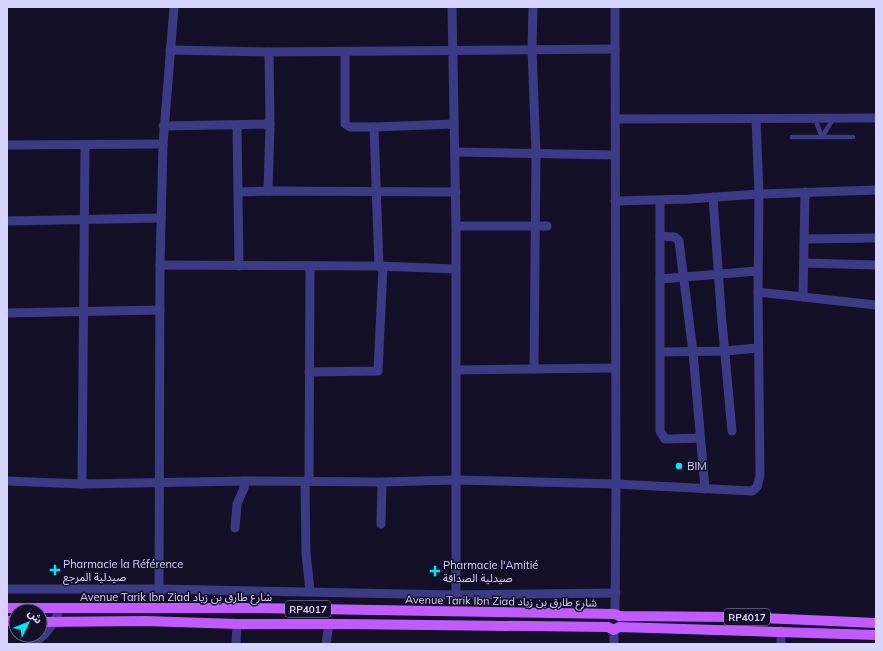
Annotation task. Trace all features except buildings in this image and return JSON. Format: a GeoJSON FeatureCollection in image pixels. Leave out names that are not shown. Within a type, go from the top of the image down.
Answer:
{"type":"FeatureCollection","features":[{"type":"Feature","properties":{"kind":"main road","name":"Avenue Tarik Ibn Ziad شارع طارق بن زياد"},"geometry":{"type":"LineString","coordinates":[[7,608],[363,610],[738,617],[876,623]]}},
{"type":"Feature","properties":{"kind":"main road","name":"Avenue Tarik Ibn Ziad شارع طارق بن زياد"},"geometry":{"type":"LineString","coordinates":[[614,615],[606,621],[614,628]]}},
{"type":"Feature","properties":{"kind":"main road","name":"RP4017"},"geometry":{"type":"LineString","coordinates":[[48,622],[145,621],[237,624],[614,628],[781,631],[876,635]]}},
{"type":"Feature","properties":{"kind":"street"},"geometry":{"type":"LineString","coordinates":[[159,588],[162,144],[174,7]]}},
{"type":"Feature","properties":{"kind":"street"},"geometry":{"type":"LineString","coordinates":[[452,7],[456,192],[456,595]]}},
{"type":"Feature","properties":{"kind":"street"},"geometry":{"type":"LineString","coordinates":[[533,7],[532,49],[536,154],[534,369]]}},
{"type":"Feature","properties":{"kind":"street"},"geometry":{"type":"LineString","coordinates":[[614,615],[616,593],[615,7]]}},
{"type":"Feature","properties":{"kind":"street"},"geometry":{"type":"LineString","coordinates":[[170,50],[269,52],[452,52],[532,49],[615,49]]}},
{"type":"Feature","properties":{"kind":"street"},"geometry":{"type":"LineString","coordinates":[[268,191],[270,124],[269,52]]}},
{"type":"Feature","properties":{"kind":"street"},"geometry":{"type":"LineString","coordinates":[[345,52],[345,124],[350,127],[454,124]]}},
{"type":"Feature","properties":{"kind":"street"},"geometry":{"type":"LineString","coordinates":[[616,119],[876,118]]}},
{"type":"Feature","properties":{"kind":"street"},"geometry":{"type":"LineString","coordinates":[[7,481],[82,484],[245,481],[382,482],[455,480],[616,484],[752,491],[757,487],[760,465],[757,271],[759,194],[756,119]]}},
{"type":"Feature","properties":{"kind":"street"},"geometry":{"type":"LineString","coordinates":[[164,126],[237,126],[270,124]]}},
{"type":"Feature","properties":{"kind":"street"},"geometry":{"type":"LineString","coordinates":[[237,126],[239,266]]}},
{"type":"Feature","properties":{"kind":"street"},"geometry":{"type":"LineString","coordinates":[[310,372],[378,371],[381,266],[376,191],[374,127]]}},
{"type":"Feature","properties":{"kind":"street"},"geometry":{"type":"LineString","coordinates":[[7,145],[162,144]]}},
{"type":"Feature","properties":{"kind":"street"},"geometry":{"type":"LineString","coordinates":[[82,484],[83,312],[86,220],[85,145]]}},
{"type":"Feature","properties":{"kind":"street"},"geometry":{"type":"LineString","coordinates":[[455,152],[615,155]]}},
{"type":"Feature","properties":{"kind":"street"},"geometry":{"type":"LineString","coordinates":[[615,201],[660,201],[759,194],[876,190]]}},
{"type":"Feature","properties":{"kind":"street"},"geometry":{"type":"LineString","coordinates":[[239,192],[456,192]]}},
{"type":"Feature","properties":{"kind":"street"},"geometry":{"type":"LineString","coordinates":[[803,297],[806,192]]}},
{"type":"Feature","properties":{"kind":"street"},"geometry":{"type":"LineString","coordinates":[[714,197],[718,274],[732,431]]}},
{"type":"Feature","properties":{"kind":"street"},"geometry":{"type":"LineString","coordinates":[[660,201],[661,352],[659,409],[661,435],[668,439],[700,438]]}},
{"type":"Feature","properties":{"kind":"street"},"geometry":{"type":"LineString","coordinates":[[7,221],[161,218]]}},
{"type":"Feature","properties":{"kind":"street"},"geometry":{"type":"LineString","coordinates":[[456,226],[547,226]]}},
{"type":"Feature","properties":{"kind":"street"},"geometry":{"type":"LineString","coordinates":[[660,236],[676,237],[679,239],[685,277],[693,352],[705,489]]}},
{"type":"Feature","properties":{"kind":"street"},"geometry":{"type":"LineString","coordinates":[[805,239],[876,238]]}},
{"type":"Feature","properties":{"kind":"street"},"geometry":{"type":"LineString","coordinates":[[804,263],[876,265]]}},
{"type":"Feature","properties":{"kind":"street"},"geometry":{"type":"LineString","coordinates":[[160,265],[381,266],[456,269]]}},
{"type":"Feature","properties":{"kind":"street"},"geometry":{"type":"LineString","coordinates":[[310,266],[310,372],[305,543],[310,591]]}},
{"type":"Feature","properties":{"kind":"street"},"geometry":{"type":"LineString","coordinates":[[660,279],[757,271]]}},
{"type":"Feature","properties":{"kind":"street"},"geometry":{"type":"LineString","coordinates":[[758,292],[876,305]]}},
{"type":"Feature","properties":{"kind":"street"},"geometry":{"type":"LineString","coordinates":[[7,313],[160,310]]}},
{"type":"Feature","properties":{"kind":"street"},"geometry":{"type":"LineString","coordinates":[[661,352],[725,351],[758,348]]}},
{"type":"Feature","properties":{"kind":"street"},"geometry":{"type":"LineString","coordinates":[[457,370],[615,368]]}},
{"type":"Feature","properties":{"kind":"street"},"geometry":{"type":"LineString","coordinates":[[235,528],[237,504],[244,488],[245,481]]}},
{"type":"Feature","properties":{"kind":"street"},"geometry":{"type":"LineString","coordinates":[[381,524],[382,482]]}},
{"type":"Feature","properties":{"kind":"street"},"geometry":{"type":"LineString","coordinates":[[7,589],[159,588],[456,595],[616,593]]}},
{"type":"Feature","properties":{"kind":"street"},"geometry":{"type":"LineString","coordinates":[[32,644],[46,634],[55,622],[60,608]]}},
{"type":"Feature","properties":{"kind":"street"},"geometry":{"type":"LineString","coordinates":[[236,644],[237,624]]}},
{"type":"Feature","properties":{"kind":"street"},"geometry":{"type":"LineString","coordinates":[[326,644],[329,624]]}},
{"type":"Feature","properties":{"kind":"street"},"geometry":{"type":"LineString","coordinates":[[614,628],[614,644]]}},
{"type":"Feature","properties":{"kind":"street"},"geometry":{"type":"LineString","coordinates":[[781,631],[782,644]]}},
{"type":"Feature","properties":{"kind":"lane"},"geometry":{"type":"LineString","coordinates":[[815,119],[822,137]]}},
{"type":"Feature","properties":{"kind":"lane"},"geometry":{"type":"LineString","coordinates":[[822,137],[833,119]]}},
{"type":"Feature","properties":{"kind":"lane"},"geometry":{"type":"LineString","coordinates":[[792,137],[853,138]]}},
{"type":"Feature","properties":{"kind":"place","name":"BIM"},"geometry":{"type":"Point","coordinates":[679,466]}},
{"type":"Feature","properties":{"kind":"place","name":"Pharmacie la Référence صيدلية المرجع"},"geometry":{"type":"Point","coordinates":[55,570]}},
{"type":"Feature","properties":{"kind":"place","name":"Pharmacie l'Amitié صيدلية الصداقة"},"geometry":{"type":"Point","coordinates":[435,571]}}]}
